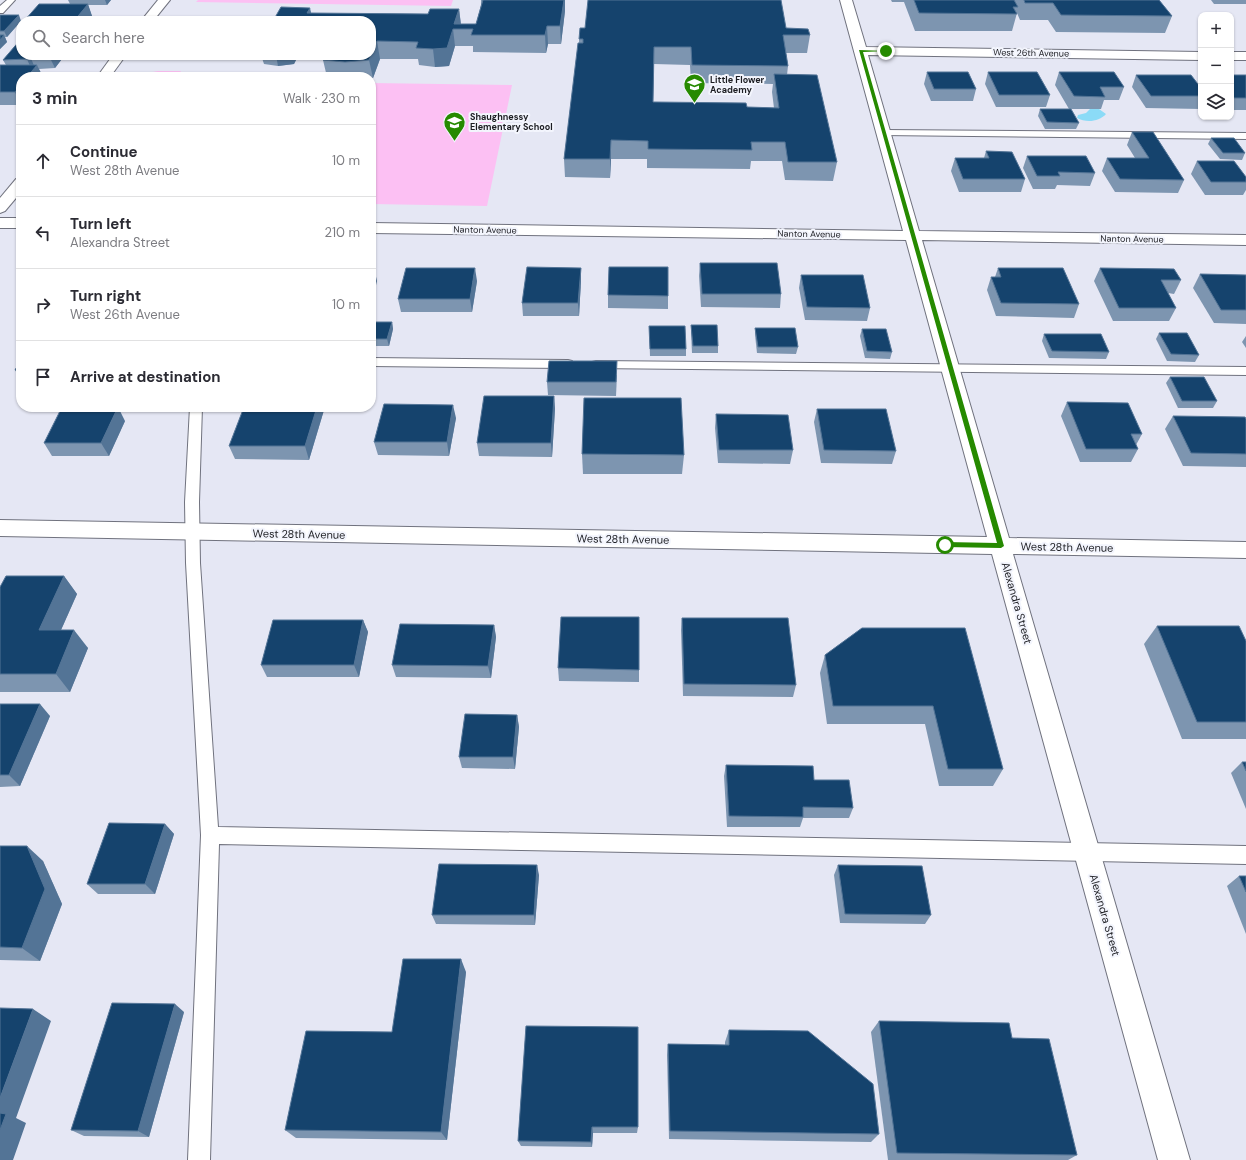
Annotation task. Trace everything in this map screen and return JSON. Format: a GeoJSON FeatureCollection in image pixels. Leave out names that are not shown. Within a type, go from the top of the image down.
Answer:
{"type":"FeatureCollection","features":[{"type":"Feature","properties":{"kind":"street"},"geometry":{"type":"LineString","coordinates":[[151,16],[164,0]]}},
{"type":"Feature","properties":{"kind":"street","name":"Alexandra Street"},"geometry":{"type":"LineString","coordinates":[[846,0],[1174,1160]]}},
{"type":"Feature","properties":{"kind":"street","name":"West 26th Avenue"},"geometry":{"type":"LineString","coordinates":[[861,51],[1198,56]]}},
{"type":"Feature","properties":{"kind":"street"},"geometry":{"type":"LineString","coordinates":[[1234,56],[1246,56]]}},
{"type":"Feature","properties":{"kind":"street"},"geometry":{"type":"LineString","coordinates":[[107,72],[116,60]]}},
{"type":"Feature","properties":{"kind":"street"},"geometry":{"type":"LineString","coordinates":[[0,208],[16,188]]}},
{"type":"Feature","properties":{"kind":"street"},"geometry":{"type":"LineString","coordinates":[[0,223],[16,223]]}},
{"type":"Feature","properties":{"kind":"street","name":"Nanton Avenue"},"geometry":{"type":"LineString","coordinates":[[376,228],[1246,240]]}},
{"type":"Feature","properties":{"kind":"street","name":"West 28th Avenue"},"geometry":{"type":"LineString","coordinates":[[0,528],[1246,550]]}},
{"type":"Feature","properties":{"kind":"lane"},"geometry":{"type":"LineString","coordinates":[[0,11],[11,0]]}},
{"type":"Feature","properties":{"kind":"lane"},"geometry":{"type":"LineString","coordinates":[[884,133],[1246,136]]}},
{"type":"Feature","properties":{"kind":"lane"},"geometry":{"type":"LineString","coordinates":[[376,362],[1246,371]]}},
{"type":"Feature","properties":{"kind":"lane"},"geometry":{"type":"LineString","coordinates":[[196,412],[192,502],[193,563],[210,835],[199,1160]]}},
{"type":"Feature","properties":{"kind":"lane"},"geometry":{"type":"LineString","coordinates":[[210,835],[1246,855]]}},
{"type":"Feature","properties":{"kind":"shaded area"},"geometry":{"type":"Polygon","coordinates":[[[198,0],[453,0],[451,6],[196,2],[198,0]]]}},
{"type":"Feature","properties":{"kind":"shaded area"},"geometry":{"type":"Polygon","coordinates":[[[158,71],[181,71],[180,72],[152,72],[158,71]]]}},
{"type":"Feature","properties":{"kind":"shaded area"},"geometry":{"type":"Polygon","coordinates":[[[376,83],[512,85],[487,206],[376,204],[376,83]]]}},
{"type":"Feature","properties":{"kind":"water"},"geometry":{"type":"Polygon","coordinates":[[[1090,109],[1099,109],[1106,114],[1100,119],[1092,121],[1084,121],[1077,118],[1078,115],[1086,113],[1090,109]]]}},
{"type":"Feature","properties":{"kind":"building"},"geometry":{"type":"Polygon","coordinates":[[[483,0],[564,0],[560,26],[547,26],[545,35],[471,35],[473,29],[453,29],[447,48],[433,49],[416,48],[418,42],[377,41],[376,43],[376,16],[276,16],[281,7],[310,8],[307,13],[428,14],[430,9],[459,9],[454,24],[476,24],[483,0]]]}},
{"type":"Feature","properties":{"kind":"building"},"geometry":{"type":"Polygon","coordinates":[[[588,0],[781,0],[786,28],[808,29],[810,35],[783,35],[788,66],[692,65],[691,47],[654,47],[653,102],[746,103],[747,107],[779,108],[774,74],[817,75],[837,162],[788,162],[785,142],[751,142],[752,150],[648,149],[648,141],[611,140],[610,159],[564,159],[578,43],[583,43],[583,39],[579,39],[580,28],[585,28],[588,0]]]}},
{"type":"Feature","properties":{"kind":"building"},"geometry":{"type":"Polygon","coordinates":[[[914,0],[1014,0],[1018,7],[1013,7],[1017,14],[919,13],[914,0]]]}},
{"type":"Feature","properties":{"kind":"building"},"geometry":{"type":"Polygon","coordinates":[[[1024,0],[1159,0],[1172,16],[1061,15],[1053,3],[1025,3],[1024,0]]]}},
{"type":"Feature","properties":{"kind":"building"},"geometry":{"type":"Polygon","coordinates":[[[39,4],[88,4],[78,16],[28,16],[39,4]]]}},
{"type":"Feature","properties":{"kind":"building"},"geometry":{"type":"Polygon","coordinates":[[[0,15],[19,15],[16,16],[16,18],[4,31],[0,31],[0,15]]]}},
{"type":"Feature","properties":{"kind":"building"},"geometry":{"type":"Polygon","coordinates":[[[16,45],[16,59],[3,60],[16,45]]]}},
{"type":"Feature","properties":{"kind":"building"},"geometry":{"type":"Polygon","coordinates":[[[323,60],[369,60],[345,62],[323,60]]]}},
{"type":"Feature","properties":{"kind":"building"},"geometry":{"type":"Polygon","coordinates":[[[0,65],[37,65],[31,72],[16,72],[15,92],[0,92],[0,65]]]}},
{"type":"Feature","properties":{"kind":"building"},"geometry":{"type":"Polygon","coordinates":[[[927,72],[968,72],[976,89],[934,89],[927,72]]]}},
{"type":"Feature","properties":{"kind":"building"},"geometry":{"type":"Polygon","coordinates":[[[988,72],[1037,72],[1050,95],[999,95],[988,72]]]}},
{"type":"Feature","properties":{"kind":"building"},"geometry":{"type":"Polygon","coordinates":[[[1059,72],[1114,72],[1124,87],[1100,87],[1105,97],[1074,96],[1059,72]]]}},
{"type":"Feature","properties":{"kind":"building"},"geometry":{"type":"Polygon","coordinates":[[[1136,75],[1191,75],[1198,84],[1198,96],[1151,96],[1136,75]]]}},
{"type":"Feature","properties":{"kind":"building"},"geometry":{"type":"Polygon","coordinates":[[[1234,75],[1246,75],[1246,98],[1234,98],[1234,75]]]}},
{"type":"Feature","properties":{"kind":"building"},"geometry":{"type":"Polygon","coordinates":[[[1040,109],[1071,109],[1079,123],[1047,122],[1040,109]]]}},
{"type":"Feature","properties":{"kind":"building"},"geometry":{"type":"Polygon","coordinates":[[[1132,132],[1153,132],[1184,180],[1120,179],[1107,158],[1149,158],[1132,132]]]}},
{"type":"Feature","properties":{"kind":"building"},"geometry":{"type":"Polygon","coordinates":[[[1211,138],[1234,138],[1245,153],[1223,153],[1211,138]]]}},
{"type":"Feature","properties":{"kind":"building"},"geometry":{"type":"Polygon","coordinates":[[[986,151],[1012,152],[1025,179],[963,179],[955,158],[989,158],[986,151]]]}},
{"type":"Feature","properties":{"kind":"building"},"geometry":{"type":"Polygon","coordinates":[[[1027,156],[1086,156],[1095,173],[1058,172],[1060,176],[1037,176],[1027,156]]]}},
{"type":"Feature","properties":{"kind":"building"},"geometry":{"type":"Polygon","coordinates":[[[1197,161],[1234,161],[1246,177],[1246,182],[1211,182],[1197,161]]]}},
{"type":"Feature","properties":{"kind":"building"},"geometry":{"type":"Polygon","coordinates":[[[700,263],[777,263],[781,294],[702,294],[700,263]]]}},
{"type":"Feature","properties":{"kind":"building"},"geometry":{"type":"Polygon","coordinates":[[[527,267],[581,268],[578,303],[522,303],[527,267]]]}},
{"type":"Feature","properties":{"kind":"building"},"geometry":{"type":"Polygon","coordinates":[[[609,267],[668,267],[668,296],[608,295],[609,267]]]}},
{"type":"Feature","properties":{"kind":"building"},"geometry":{"type":"Polygon","coordinates":[[[406,268],[475,268],[470,299],[398,299],[406,268]]]}},
{"type":"Feature","properties":{"kind":"building"},"geometry":{"type":"Polygon","coordinates":[[[998,268],[1063,268],[1079,304],[1001,303],[991,277],[1001,277],[998,268]]]}},
{"type":"Feature","properties":{"kind":"building"},"geometry":{"type":"Polygon","coordinates":[[[1100,268],[1174,269],[1181,280],[1161,280],[1176,308],[1119,308],[1100,268]]]}},
{"type":"Feature","properties":{"kind":"building"},"geometry":{"type":"Polygon","coordinates":[[[1200,274],[1246,275],[1246,310],[1221,310],[1200,274]]]}},
{"type":"Feature","properties":{"kind":"building"},"geometry":{"type":"Polygon","coordinates":[[[801,275],[863,275],[870,308],[807,307],[801,275]]]}},
{"type":"Feature","properties":{"kind":"building"},"geometry":{"type":"Polygon","coordinates":[[[376,322],[392,322],[387,339],[376,339],[376,322]]]}},
{"type":"Feature","properties":{"kind":"building"},"geometry":{"type":"Polygon","coordinates":[[[691,325],[717,325],[718,346],[693,346],[691,325]]]}},
{"type":"Feature","properties":{"kind":"building"},"geometry":{"type":"Polygon","coordinates":[[[649,326],[685,326],[686,349],[650,349],[649,326]]]}},
{"type":"Feature","properties":{"kind":"building"},"geometry":{"type":"Polygon","coordinates":[[[755,328],[795,328],[798,347],[758,347],[755,328]]]}},
{"type":"Feature","properties":{"kind":"building"},"geometry":{"type":"Polygon","coordinates":[[[862,329],[886,329],[892,352],[867,351],[862,329]]]}},
{"type":"Feature","properties":{"kind":"building"},"geometry":{"type":"Polygon","coordinates":[[[1159,333],[1187,333],[1199,355],[1171,354],[1159,333]]]}},
{"type":"Feature","properties":{"kind":"building"},"geometry":{"type":"Polygon","coordinates":[[[1044,334],[1101,334],[1109,352],[1052,351],[1044,334]]]}},
{"type":"Feature","properties":{"kind":"building"},"geometry":{"type":"Polygon","coordinates":[[[549,361],[617,361],[616,382],[547,382],[549,361]]]}},
{"type":"Feature","properties":{"kind":"building"},"geometry":{"type":"Polygon","coordinates":[[[1170,377],[1204,377],[1217,401],[1182,401],[1170,377]]]}},
{"type":"Feature","properties":{"kind":"building"},"geometry":{"type":"Polygon","coordinates":[[[484,396],[554,396],[551,443],[477,443],[484,396]]]}},
{"type":"Feature","properties":{"kind":"building"},"geometry":{"type":"Polygon","coordinates":[[[584,398],[681,398],[684,455],[582,454],[584,398]]]}},
{"type":"Feature","properties":{"kind":"building"},"geometry":{"type":"Polygon","coordinates":[[[1067,402],[1128,403],[1142,434],[1131,434],[1138,449],[1086,449],[1067,402]]]}},
{"type":"Feature","properties":{"kind":"building"},"geometry":{"type":"Polygon","coordinates":[[[384,404],[453,405],[447,442],[374,442],[384,404]]]}},
{"type":"Feature","properties":{"kind":"building"},"geometry":{"type":"Polygon","coordinates":[[[817,409],[886,409],[896,451],[824,450],[817,409]]]}},
{"type":"Feature","properties":{"kind":"building"},"geometry":{"type":"Polygon","coordinates":[[[60,412],[116,412],[101,443],[44,443],[60,412]]]}},
{"type":"Feature","properties":{"kind":"building"},"geometry":{"type":"Polygon","coordinates":[[[242,412],[315,412],[305,446],[229,446],[242,412]]]}},
{"type":"Feature","properties":{"kind":"building"},"geometry":{"type":"Polygon","coordinates":[[[716,414],[788,415],[793,450],[719,450],[716,414]]]}},
{"type":"Feature","properties":{"kind":"building"},"geometry":{"type":"Polygon","coordinates":[[[1173,416],[1245,417],[1246,454],[1191,453],[1173,416]]]}},
{"type":"Feature","properties":{"kind":"building"},"geometry":{"type":"Polygon","coordinates":[[[6,576],[64,576],[39,630],[74,630],[56,674],[0,674],[0,587],[6,576]]]}},
{"type":"Feature","properties":{"kind":"building"},"geometry":{"type":"Polygon","coordinates":[[[561,617],[639,617],[639,670],[558,668],[561,617]]]}},
{"type":"Feature","properties":{"kind":"building"},"geometry":{"type":"Polygon","coordinates":[[[682,618],[788,618],[796,685],[684,684],[682,618]]]}},
{"type":"Feature","properties":{"kind":"building"},"geometry":{"type":"Polygon","coordinates":[[[273,620],[363,620],[354,665],[261,665],[273,620]]]}},
{"type":"Feature","properties":{"kind":"building"},"geometry":{"type":"Polygon","coordinates":[[[400,624],[494,625],[488,666],[392,665],[400,624]]]}},
{"type":"Feature","properties":{"kind":"building"},"geometry":{"type":"Polygon","coordinates":[[[1157,626],[1239,626],[1246,641],[1246,722],[1197,722],[1157,626]]]}},
{"type":"Feature","properties":{"kind":"building"},"geometry":{"type":"Polygon","coordinates":[[[862,628],[965,628],[1003,769],[948,769],[933,706],[833,706],[825,655],[862,628]]]}},
{"type":"Feature","properties":{"kind":"building"},"geometry":{"type":"Polygon","coordinates":[[[0,704],[40,704],[9,775],[0,775],[0,704]]]}},
{"type":"Feature","properties":{"kind":"building"},"geometry":{"type":"Polygon","coordinates":[[[465,714],[517,715],[513,757],[459,757],[465,714]]]}},
{"type":"Feature","properties":{"kind":"building"},"geometry":{"type":"Polygon","coordinates":[[[1242,762],[1246,762],[1246,771],[1242,762]]]}},
{"type":"Feature","properties":{"kind":"building"},"geometry":{"type":"Polygon","coordinates":[[[726,765],[813,766],[814,780],[849,780],[853,808],[803,807],[803,817],[729,816],[726,765]]]}},
{"type":"Feature","properties":{"kind":"building"},"geometry":{"type":"Polygon","coordinates":[[[109,823],[165,824],[145,884],[87,884],[109,823]]]}},
{"type":"Feature","properties":{"kind":"building"},"geometry":{"type":"Polygon","coordinates":[[[0,846],[27,846],[45,889],[22,948],[0,947],[0,846]]]}},
{"type":"Feature","properties":{"kind":"building"},"geometry":{"type":"Polygon","coordinates":[[[439,864],[537,865],[534,915],[432,915],[439,864]]]}},
{"type":"Feature","properties":{"kind":"building"},"geometry":{"type":"Polygon","coordinates":[[[838,865],[922,866],[931,915],[845,914],[838,865]]]}},
{"type":"Feature","properties":{"kind":"building"},"geometry":{"type":"Polygon","coordinates":[[[1239,876],[1246,876],[1246,892],[1239,876]]]}},
{"type":"Feature","properties":{"kind":"building"},"geometry":{"type":"Polygon","coordinates":[[[403,959],[461,959],[441,1132],[285,1130],[306,1031],[392,1032],[403,959]]]}},
{"type":"Feature","properties":{"kind":"building"},"geometry":{"type":"Polygon","coordinates":[[[112,1003],[175,1004],[138,1131],[71,1130],[112,1003]]]}},
{"type":"Feature","properties":{"kind":"building"},"geometry":{"type":"Polygon","coordinates":[[[0,1008],[33,1009],[0,1098],[0,1008]]]}},
{"type":"Feature","properties":{"kind":"building"},"geometry":{"type":"Polygon","coordinates":[[[879,1021],[1009,1023],[1012,1038],[1049,1039],[1077,1155],[897,1153],[879,1021]]]}},
{"type":"Feature","properties":{"kind":"building"},"geometry":{"type":"Polygon","coordinates":[[[526,1026],[638,1027],[638,1127],[592,1127],[591,1142],[518,1141],[526,1026]]]}},
{"type":"Feature","properties":{"kind":"building"},"geometry":{"type":"Polygon","coordinates":[[[729,1030],[808,1031],[873,1084],[879,1134],[670,1131],[668,1044],[729,1045],[729,1030]]]}},
{"type":"Feature","properties":{"kind":"building"},"geometry":{"type":"Polygon","coordinates":[[[0,1113],[6,1114],[0,1130],[0,1113]]]}},
{"type":"Feature","properties":{"kind":"place","name":"Little Flower Academy"},"geometry":{"type":"Point","coordinates":[694,104]}},
{"type":"Feature","properties":{"kind":"place","name":"Shaughnessy Elementary School"},"geometry":{"type":"Point","coordinates":[454,142]}},
{"type":"Feature","properties":{"kind":"route"},"geometry":{"type":"LineString","coordinates":[[886,51],[861,51],[1001,546],[945,545]]}}]}
